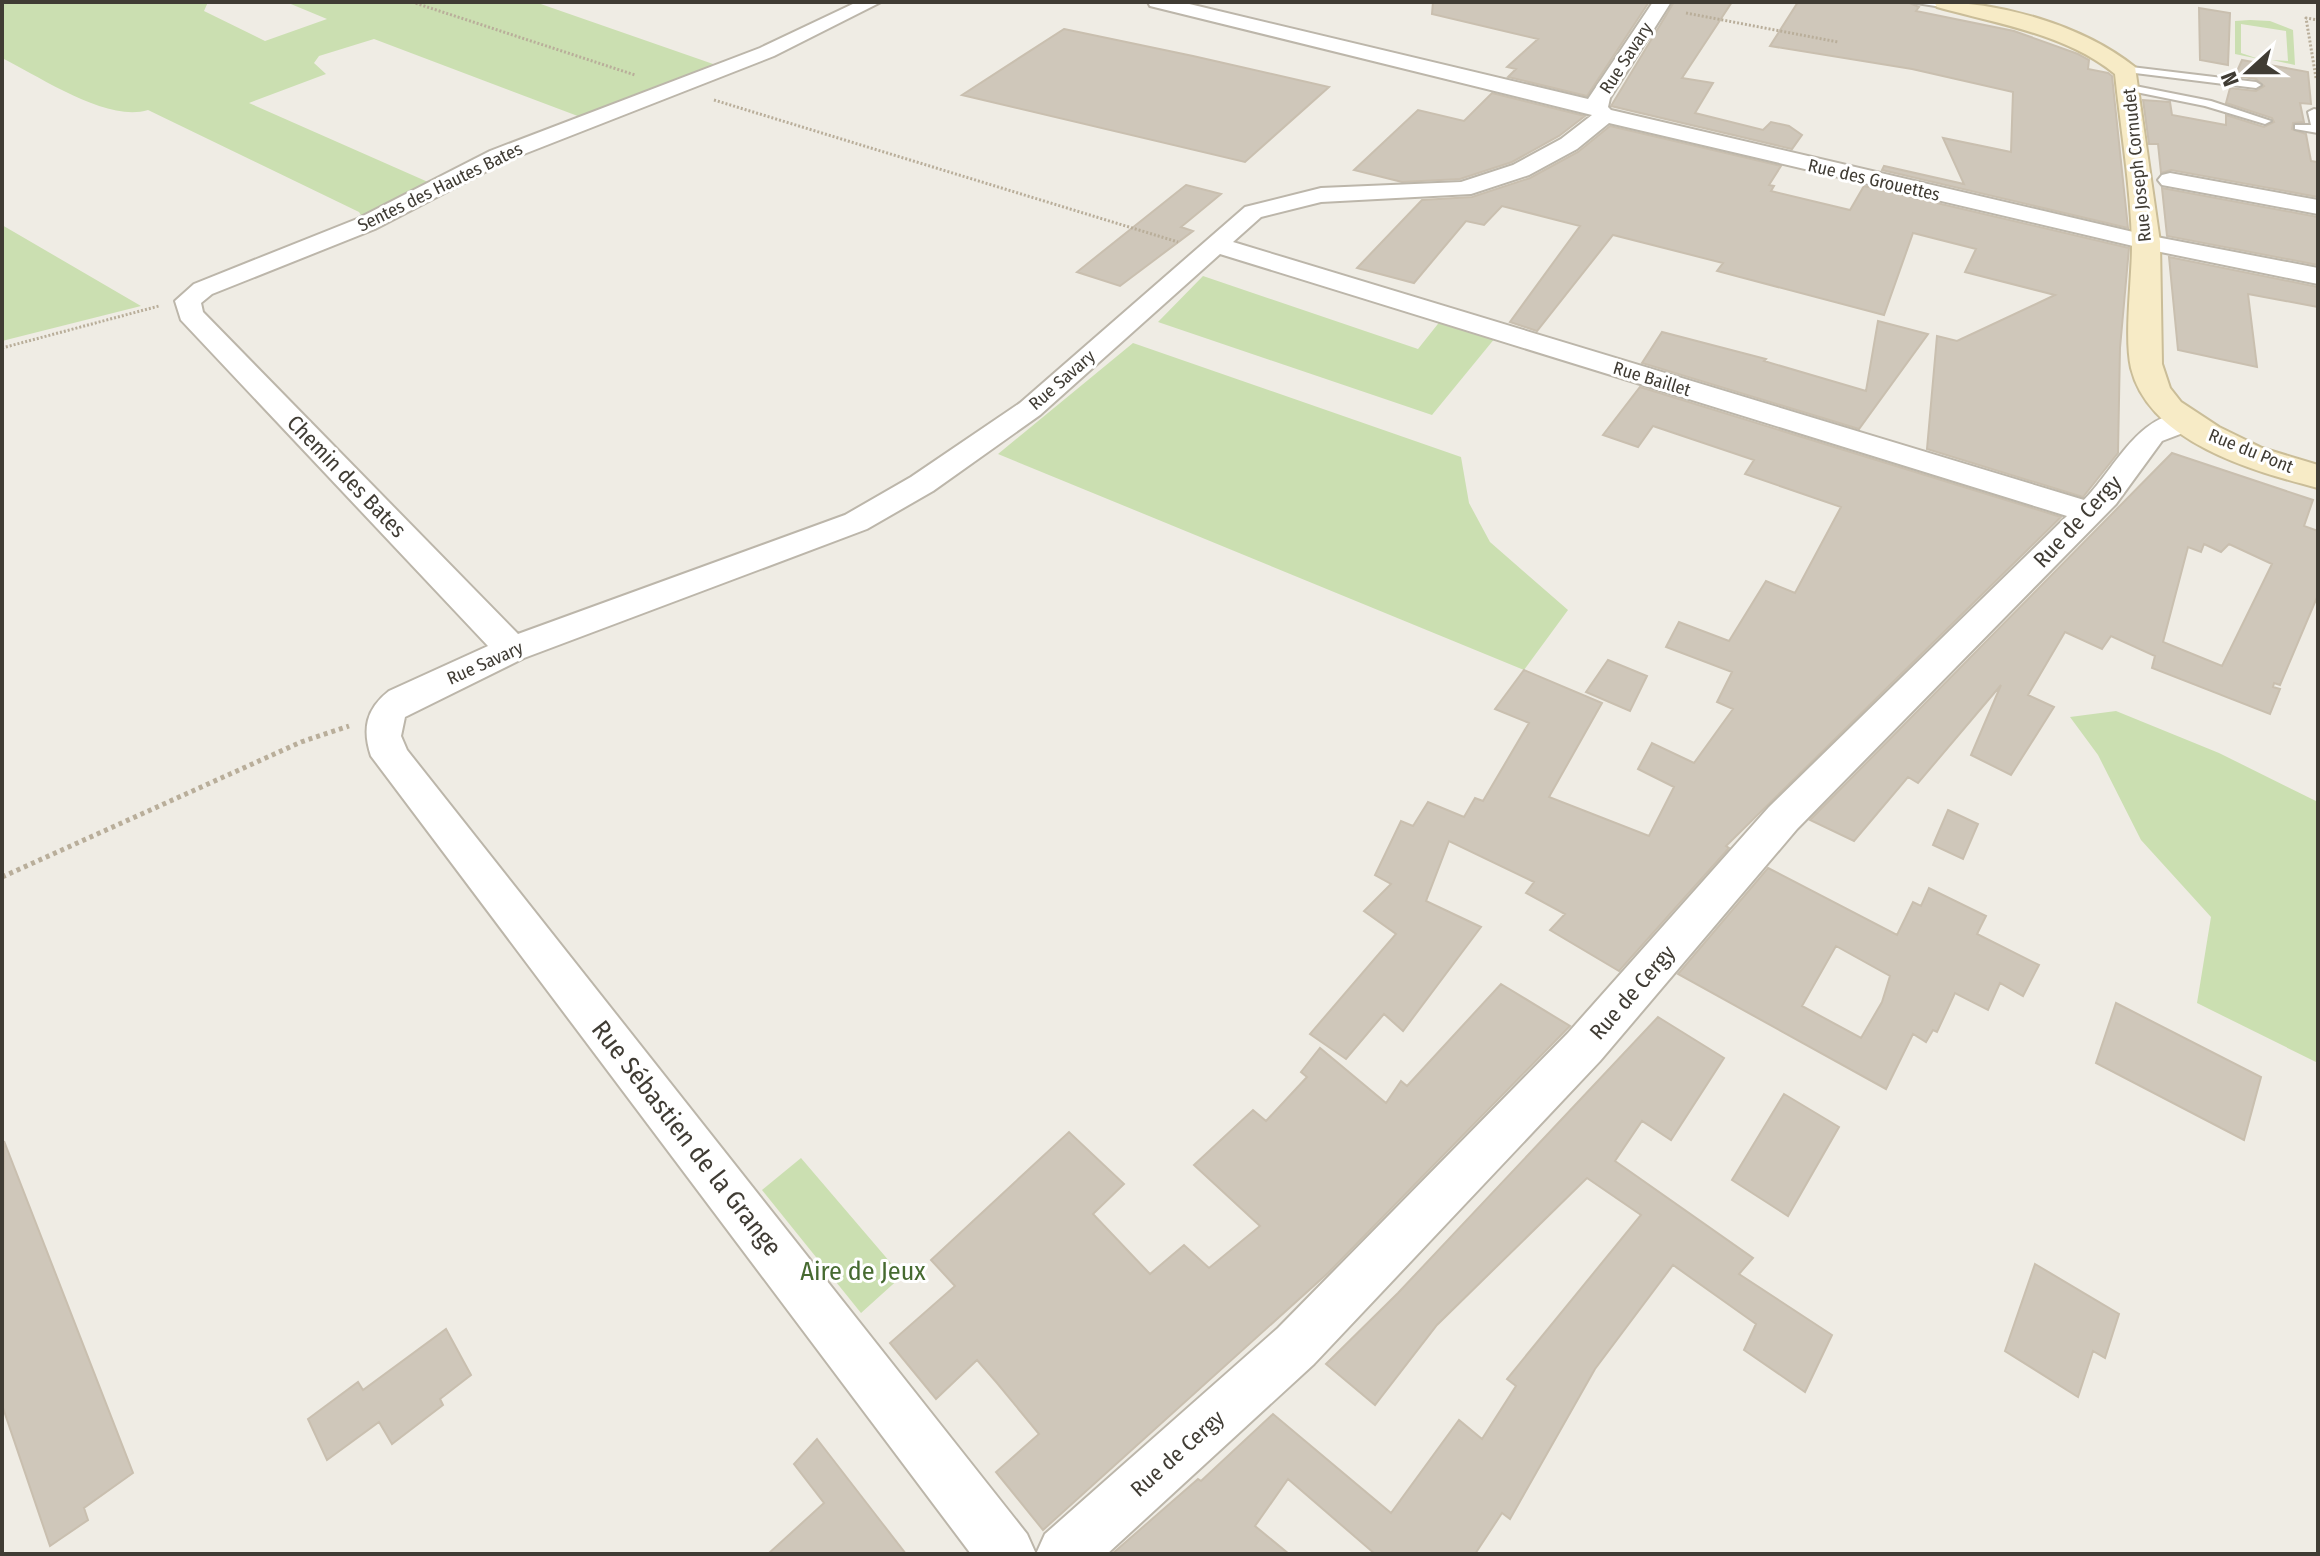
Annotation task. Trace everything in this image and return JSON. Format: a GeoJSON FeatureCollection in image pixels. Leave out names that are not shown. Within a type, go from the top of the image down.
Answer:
{"type":"FeatureCollection","features":[{"type":"Feature","properties":{"kind":"street","name":"Sentes des Hautes Bates"},"geometry":{"type":"LineString","coordinates":[[188,301],[203,289],[381,217],[498,156],[767,52],[872,2]]}},
{"type":"Feature","properties":{"kind":"street","name":"Rue des Grouettes"},"geometry":{"type":"LineString","coordinates":[[1157,2],[1458,72],[1601,111],[2146,242],[2318,276]]}},
{"type":"Feature","properties":{"kind":"street","name":"Rue Savary"},"geometry":{"type":"LineString","coordinates":[[385,717],[402,700],[512,649],[856,522],[922,484],[1030,409],[1213,248],[1234,225],[1253,212],[1349,192],[1433,192],[1493,180],[1569,144],[1601,111],[1599,98],[1662,2]]}},
{"type":"Feature","properties":{"kind":"street","name":"Rue Joseph Cornudet"},"geometry":{"type":"LineString","coordinates":[[1953,4],[2086,47],[2127,78],[2146,242],[2148,374],[2162,401],[2186,422]]}},
{"type":"Feature","properties":{"kind":"street"},"geometry":{"type":"LineString","coordinates":[[2170,180],[2318,207]]}},
{"type":"Feature","properties":{"kind":"street","name":"Rue Baillet"},"geometry":{"type":"LineString","coordinates":[[1213,248],[2088,512]]}},
{"type":"Feature","properties":{"kind":"street","name":"Chemin des Bates"},"geometry":{"type":"LineString","coordinates":[[188,301],[190,314],[512,649]]}},
{"type":"Feature","properties":{"kind":"street","name":"Rue du Pont"},"geometry":{"type":"LineString","coordinates":[[2186,422],[2236,449],[2318,477]]}},
{"type":"Feature","properties":{"kind":"street","name":"Rue de Cergy"},"geometry":{"type":"LineString","coordinates":[[1065,1554],[1307,1335],[1584,1047],[1783,818],[2088,512],[2152,435],[2186,422]]}},
{"type":"Feature","properties":{"kind":"street","name":"Rue Sébastien de la Grange"},"geometry":{"type":"LineString","coordinates":[[385,717],[383,736],[390,756],[1007,1554]]}},
{"type":"Feature","properties":{"kind":"lane","name":"Rue Joseph Cornudet"},"geometry":{"type":"LineString","coordinates":[[1915,2],[1953,4]]}},
{"type":"Feature","properties":{"kind":"lane"},"geometry":{"type":"LineString","coordinates":[[2127,78],[2256,85]]}},
{"type":"Feature","properties":{"kind":"lane"},"geometry":{"type":"LineString","coordinates":[[2127,78],[2265,121]]}},
{"type":"Feature","properties":{"kind":"lane"},"geometry":{"type":"LineString","coordinates":[[2299,127],[2317,130],[2314,112]]}},
{"type":"Feature","properties":{"kind":"path"},"geometry":{"type":"LineString","coordinates":[[412,2],[671,87],[1213,248]]}},
{"type":"Feature","properties":{"kind":"path"},"geometry":{"type":"LineString","coordinates":[[1685,12],[1838,42]]}},
{"type":"Feature","properties":{"kind":"path"},"geometry":{"type":"LineString","coordinates":[[2316,78],[2306,18],[2318,20]]}},
{"type":"Feature","properties":{"kind":"path"},"geometry":{"type":"LineString","coordinates":[[2,348],[188,301]]}},
{"type":"Feature","properties":{"kind":"path"},"geometry":{"type":"LineString","coordinates":[[2,877],[301,742],[385,717]]}},
{"type":"Feature","properties":{"kind":"green space"},"geometry":{"type":"Polygon","coordinates":[[[2,2],[208,2],[204,11],[265,41],[327,19],[286,2],[535,2],[716,65],[583,118],[374,39],[319,56],[314,63],[326,74],[249,103],[428,182],[428,186],[364,220],[359,212],[148,110],[113,110],[94,104],[2,58],[2,2]]]}},
{"type":"Feature","properties":{"kind":"green space"},"geometry":{"type":"Polygon","coordinates":[[[2235,21],[2270,21],[2293,30],[2295,65],[2272,60],[2288,61],[2286,31],[2241,24],[2241,53],[2259,59],[2235,54],[2235,21]]]}},
{"type":"Feature","properties":{"kind":"green space"},"geometry":{"type":"Polygon","coordinates":[[[2,225],[141,306],[2,341],[2,225]]]}},
{"type":"Feature","properties":{"kind":"green space"},"geometry":{"type":"Polygon","coordinates":[[[1203,276],[1418,349],[1445,315],[1500,332],[1432,415],[1158,322],[1203,276]]]}},
{"type":"Feature","properties":{"kind":"green space"},"geometry":{"type":"Polygon","coordinates":[[[1133,343],[1461,457],[1469,503],[1490,542],[1568,610],[1524,670],[998,454],[1133,343]]]}},
{"type":"Feature","properties":{"kind":"green space"},"geometry":{"type":"Polygon","coordinates":[[[2116,711],[2219,753],[2318,802],[2318,1063],[2197,1003],[2211,917],[2141,840],[2098,755],[2070,717],[2116,711]]]}},
{"type":"Feature","properties":{"kind":"green space","name":"Aire de Jeux"},"geometry":{"type":"Polygon","coordinates":[[[801,1158],[902,1276],[861,1313],[762,1190],[801,1158]]]}},
{"type":"Feature","properties":{"kind":"building"},"geometry":{"type":"Polygon","coordinates":[[[1433,2],[1649,2],[1587,96],[1508,77],[1516,69],[1507,67],[1538,39],[1432,14],[1433,2]]]}},
{"type":"Feature","properties":{"kind":"building"},"geometry":{"type":"Polygon","coordinates":[[[1674,2],[1732,2],[1682,78],[1713,83],[1695,113],[1763,130],[1771,122],[1789,126],[1802,135],[1792,149],[1611,106],[1674,2]]]}},
{"type":"Feature","properties":{"kind":"building"},"geometry":{"type":"Polygon","coordinates":[[[1798,2],[1907,2],[1919,7],[1916,11],[2014,31],[2078,54],[2089,60],[2088,69],[2108,73],[2112,76],[2128,228],[1882,170],[1884,166],[1964,184],[1943,138],[2011,152],[2013,92],[1912,69],[1770,46],[1798,2]]]}},
{"type":"Feature","properties":{"kind":"building"},"geometry":{"type":"Polygon","coordinates":[[[2199,8],[2230,13],[2228,65],[2200,60],[2199,8]]]}},
{"type":"Feature","properties":{"kind":"building"},"geometry":{"type":"Polygon","coordinates":[[[1064,29],[1329,87],[1245,162],[962,95],[1064,29]]]}},
{"type":"Feature","properties":{"kind":"building"},"geometry":{"type":"Polygon","coordinates":[[[2242,60],[2308,72],[2311,104],[2300,103],[2304,122],[2293,123],[2292,129],[2306,134],[2311,161],[2318,162],[2318,197],[2171,170],[2161,173],[2158,144],[2149,144],[2143,100],[2170,102],[2172,115],[2226,125],[2226,115],[2264,127],[2274,122],[2272,118],[2226,103],[2230,88],[2256,91],[2264,86],[2256,79],[2235,76],[2242,60]]]}},
{"type":"Feature","properties":{"kind":"building"},"geometry":{"type":"Polygon","coordinates":[[[1492,93],[1585,116],[1559,136],[1512,162],[1460,179],[1402,182],[1354,170],[1418,110],[1464,121],[1492,93]]]}},
{"type":"Feature","properties":{"kind":"building"},"geometry":{"type":"Polygon","coordinates":[[[1610,126],[1781,166],[1769,185],[1774,186],[1771,191],[1850,210],[1864,186],[2129,248],[2120,348],[2118,453],[2083,497],[1927,449],[1937,336],[1957,341],[2055,295],[1965,272],[1976,249],[1913,233],[1884,315],[1717,271],[1723,263],[1613,235],[1537,331],[1510,322],[1580,226],[1502,206],[1484,225],[1466,221],[1414,283],[1357,268],[1422,200],[1472,197],[1530,178],[1578,152],[1610,126]]]}},
{"type":"Feature","properties":{"kind":"building"},"geometry":{"type":"Polygon","coordinates":[[[1186,185],[1221,194],[1181,227],[1193,231],[1120,286],[1077,272],[1186,185]]]}},
{"type":"Feature","properties":{"kind":"building"},"geometry":{"type":"Polygon","coordinates":[[[2162,188],[2318,217],[2318,265],[2167,236],[2162,188]]]}},
{"type":"Feature","properties":{"kind":"building"},"geometry":{"type":"Polygon","coordinates":[[[2169,257],[2318,287],[2318,307],[2248,294],[2257,367],[2178,350],[2169,257]]]}},
{"type":"Feature","properties":{"kind":"building"},"geometry":{"type":"Polygon","coordinates":[[[1878,321],[1928,334],[1859,429],[1642,363],[1662,332],[1766,359],[1764,361],[1866,391],[1878,321]]]}},
{"type":"Feature","properties":{"kind":"building"},"geometry":{"type":"Polygon","coordinates":[[[1640,387],[2061,517],[1726,846],[1729,848],[1619,971],[1550,930],[1565,914],[1526,893],[1534,882],[1449,841],[1426,901],[1481,927],[1403,1031],[1384,1014],[1346,1059],[1310,1034],[1396,934],[1364,911],[1391,884],[1375,875],[1401,821],[1413,826],[1428,802],[1464,817],[1475,798],[1483,801],[1529,723],[1495,709],[1524,670],[1602,703],[1549,797],[1649,836],[1674,787],[1638,769],[1652,743],[1694,763],[1733,709],[1717,702],[1732,672],[1666,647],[1679,622],[1729,641],[1766,581],[1795,593],[1841,507],[1745,474],[1754,460],[1653,426],[1638,447],[1603,435],[1640,387]]]}},
{"type":"Feature","properties":{"kind":"building"},"geometry":{"type":"Polygon","coordinates":[[[2172,453],[2313,500],[2304,526],[2318,531],[2318,595],[2280,685],[2274,683],[2273,687],[2280,689],[2270,714],[2152,668],[2155,656],[2111,636],[2102,649],[2065,632],[2028,695],[2054,707],[2011,775],[1971,755],[2001,685],[1918,783],[1908,777],[1854,841],[1810,820],[2172,453]],[[2204,544],[2201,552],[2188,547],[2163,642],[2222,666],[2272,564],[2229,544],[2221,552],[2204,544]]]}},
{"type":"Feature","properties":{"kind":"building"},"geometry":{"type":"Polygon","coordinates":[[[1608,660],[1647,676],[1630,711],[1586,692],[1608,660]]]}},
{"type":"Feature","properties":{"kind":"building"},"geometry":{"type":"Polygon","coordinates":[[[1948,810],[1978,824],[1963,859],[1933,845],[1948,810]]]}},
{"type":"Feature","properties":{"kind":"building"},"geometry":{"type":"Polygon","coordinates":[[[1768,868],[1897,935],[1913,902],[1921,906],[1929,888],[1986,916],[1977,934],[2039,965],[2023,996],[2000,983],[1988,1010],[1955,993],[1937,1032],[1933,1030],[1926,1042],[1913,1034],[1886,1089],[1678,974],[1768,868]],[[1836,946],[1802,1006],[1861,1038],[1882,1002],[1890,976],[1836,946]]]}},
{"type":"Feature","properties":{"kind":"building"},"geometry":{"type":"Polygon","coordinates":[[[1501,984],[1570,1026],[1328,1273],[1043,1530],[996,1472],[1039,1434],[977,1360],[936,1399],[890,1343],[955,1286],[931,1260],[1069,1132],[1124,1184],[1093,1214],[1150,1274],[1184,1245],[1209,1268],[1260,1226],[1194,1165],[1253,1110],[1266,1121],[1307,1077],[1301,1072],[1320,1048],[1386,1103],[1401,1081],[1407,1086],[1501,984]]]}},
{"type":"Feature","properties":{"kind":"building"},"geometry":{"type":"Polygon","coordinates":[[[2116,1003],[2261,1077],[2244,1140],[2096,1063],[2116,1003]]]}},
{"type":"Feature","properties":{"kind":"building"},"geometry":{"type":"Polygon","coordinates":[[[1658,1017],[1724,1058],[1671,1140],[1642,1121],[1615,1161],[1753,1258],[1739,1274],[1832,1335],[1805,1392],[1744,1350],[1756,1324],[1673,1265],[1595,1369],[1510,1519],[1502,1513],[1475,1554],[1375,1554],[1288,1479],[1255,1526],[1289,1554],[1112,1554],[1198,1479],[1201,1481],[1273,1414],[1391,1513],[1459,1420],[1482,1439],[1516,1386],[1507,1379],[1641,1215],[1587,1178],[1437,1325],[1375,1405],[1326,1364],[1398,1293],[1658,1017]]]}},
{"type":"Feature","properties":{"kind":"building"},"geometry":{"type":"Polygon","coordinates":[[[1784,1094],[1839,1127],[1788,1216],[1732,1180],[1784,1094]]]}},
{"type":"Feature","properties":{"kind":"building"},"geometry":{"type":"Polygon","coordinates":[[[4,1141],[133,1473],[84,1508],[88,1520],[50,1546],[2,1405],[4,1141]]]}},
{"type":"Feature","properties":{"kind":"building"},"geometry":{"type":"Polygon","coordinates":[[[2035,1264],[2119,1314],[2105,1358],[2093,1351],[2078,1397],[2005,1351],[2035,1264]]]}},
{"type":"Feature","properties":{"kind":"building"},"geometry":{"type":"Polygon","coordinates":[[[446,1329],[471,1375],[440,1399],[443,1405],[392,1444],[379,1422],[327,1460],[308,1419],[358,1382],[363,1390],[446,1329]]]}},
{"type":"Feature","properties":{"kind":"building"},"geometry":{"type":"Polygon","coordinates":[[[817,1439],[906,1554],[768,1554],[824,1503],[794,1464],[817,1439]]]}}]}
